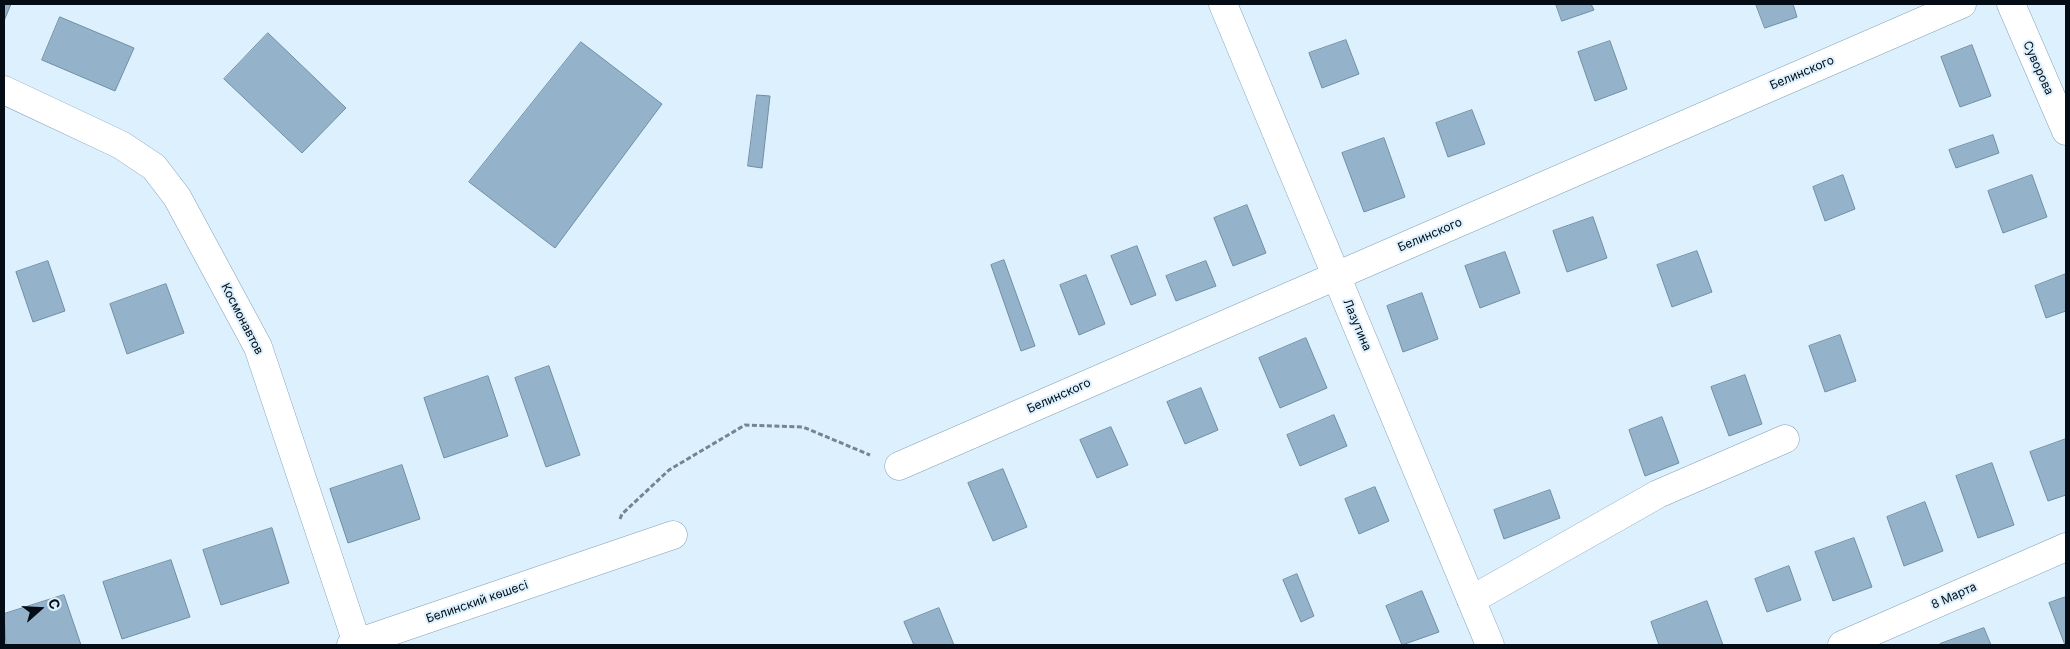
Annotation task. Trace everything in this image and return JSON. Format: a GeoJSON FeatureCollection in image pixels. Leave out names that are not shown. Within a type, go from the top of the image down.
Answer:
{"type":"FeatureCollection","features":[{"type":"Feature","properties":{"kind":"street","name":"Лазутина"},"geometry":{"type":"LineString","coordinates":[[1223,4],[1490,645]]}},
{"type":"Feature","properties":{"kind":"street","name":"Белинского"},"geometry":{"type":"LineString","coordinates":[[899,466],[1962,4]]}},
{"type":"Feature","properties":{"kind":"street","name":"Суворова"},"geometry":{"type":"LineString","coordinates":[[2011,4],[2066,131]]}},
{"type":"Feature","properties":{"kind":"street","name":"Космонавтов"},"geometry":{"type":"LineString","coordinates":[[4,90],[122,145],[154,167],[177,197],[258,347],[354,644]]}},
{"type":"Feature","properties":{"kind":"street"},"geometry":{"type":"LineString","coordinates":[[1471,600],[1658,494],[1785,439]]}},
{"type":"Feature","properties":{"kind":"street","name":"Белинский көшесі"},"geometry":{"type":"LineString","coordinates":[[354,644],[673,535]]}},
{"type":"Feature","properties":{"kind":"street","name":"8 Марта"},"geometry":{"type":"LineString","coordinates":[[1842,645],[2066,547]]}},
{"type":"Feature","properties":{"kind":"path"},"geometry":{"type":"LineString","coordinates":[[603,559],[622,514],[662,476],[745,425],[803,426],[850,448],[899,466]]}},
{"type":"Feature","properties":{"kind":"building"},"geometry":{"type":"Polygon","coordinates":[[[4,4],[11,4],[4,21],[4,4]]]}},
{"type":"Feature","properties":{"kind":"building"},"geometry":{"type":"Polygon","coordinates":[[[1556,4],[1591,4],[1594,10],[1562,21],[1556,4]]]}},
{"type":"Feature","properties":{"kind":"building"},"geometry":{"type":"Polygon","coordinates":[[[1756,4],[1793,4],[1797,17],[1765,28],[1756,4]]]}},
{"type":"Feature","properties":{"kind":"building"},"geometry":{"type":"Polygon","coordinates":[[[60,17],[134,48],[115,91],[42,60],[60,17]]]}},
{"type":"Feature","properties":{"kind":"building"},"geometry":{"type":"Polygon","coordinates":[[[268,33],[346,108],[302,153],[224,79],[268,33]]]}},
{"type":"Feature","properties":{"kind":"building"},"geometry":{"type":"Polygon","coordinates":[[[1346,40],[1359,74],[1322,88],[1309,53],[1346,40]]]}},
{"type":"Feature","properties":{"kind":"building"},"geometry":{"type":"Polygon","coordinates":[[[1610,41],[1627,89],[1595,101],[1578,52],[1610,41]]]}},
{"type":"Feature","properties":{"kind":"building"},"geometry":{"type":"Polygon","coordinates":[[[581,42],[662,104],[555,248],[469,182],[581,42]]]}},
{"type":"Feature","properties":{"kind":"building"},"geometry":{"type":"Polygon","coordinates":[[[1972,45],[1991,96],[1960,107],[1941,57],[1972,45]]]}},
{"type":"Feature","properties":{"kind":"building"},"geometry":{"type":"Polygon","coordinates":[[[757,95],[770,96],[762,168],[748,166],[757,95]]]}},
{"type":"Feature","properties":{"kind":"building"},"geometry":{"type":"Polygon","coordinates":[[[1472,110],[1485,144],[1448,157],[1436,123],[1472,110]]]}},
{"type":"Feature","properties":{"kind":"building"},"geometry":{"type":"Polygon","coordinates":[[[1993,135],[1999,153],[1956,168],[1949,150],[1993,135]]]}},
{"type":"Feature","properties":{"kind":"building"},"geometry":{"type":"Polygon","coordinates":[[[1384,138],[1405,197],[1364,212],[1342,153],[1384,138]]]}},
{"type":"Feature","properties":{"kind":"building"},"geometry":{"type":"Polygon","coordinates":[[[1843,175],[1855,209],[1825,221],[1813,187],[1843,175]]]}},
{"type":"Feature","properties":{"kind":"building"},"geometry":{"type":"Polygon","coordinates":[[[2032,175],[2047,217],[2003,233],[1988,191],[2032,175]]]}},
{"type":"Feature","properties":{"kind":"building"},"geometry":{"type":"Polygon","coordinates":[[[1247,205],[1266,253],[1233,266],[1214,218],[1247,205]]]}},
{"type":"Feature","properties":{"kind":"building"},"geometry":{"type":"Polygon","coordinates":[[[1593,217],[1607,258],[1567,272],[1553,231],[1593,217]]]}},
{"type":"Feature","properties":{"kind":"building"},"geometry":{"type":"Polygon","coordinates":[[[1137,246],[1156,295],[1131,305],[1111,256],[1137,246]]]}},
{"type":"Feature","properties":{"kind":"building"},"geometry":{"type":"Polygon","coordinates":[[[1697,251],[1712,292],[1672,307],[1657,265],[1697,251]]]}},
{"type":"Feature","properties":{"kind":"building"},"geometry":{"type":"Polygon","coordinates":[[[1505,252],[1520,293],[1480,308],[1465,266],[1505,252]]]}},
{"type":"Feature","properties":{"kind":"building"},"geometry":{"type":"Polygon","coordinates":[[[1004,260],[1035,346],[1021,351],[991,265],[1004,260]]]}},
{"type":"Feature","properties":{"kind":"building"},"geometry":{"type":"Polygon","coordinates":[[[48,261],[65,311],[33,322],[16,272],[48,261]]]}},
{"type":"Feature","properties":{"kind":"building"},"geometry":{"type":"Polygon","coordinates":[[[1206,261],[1216,286],[1176,301],[1166,276],[1206,261]]]}},
{"type":"Feature","properties":{"kind":"building"},"geometry":{"type":"Polygon","coordinates":[[[2066,274],[2066,311],[2046,318],[2035,286],[2066,274]]]}},
{"type":"Feature","properties":{"kind":"building"},"geometry":{"type":"Polygon","coordinates":[[[1086,275],[1105,324],[1079,335],[1060,285],[1086,275]]]}},
{"type":"Feature","properties":{"kind":"building"},"geometry":{"type":"Polygon","coordinates":[[[166,284],[184,333],[127,354],[110,304],[166,284]]]}},
{"type":"Feature","properties":{"kind":"building"},"geometry":{"type":"Polygon","coordinates":[[[1422,293],[1438,339],[1403,352],[1387,306],[1422,293]]]}},
{"type":"Feature","properties":{"kind":"building"},"geometry":{"type":"Polygon","coordinates":[[[1840,335],[1856,381],[1825,392],[1809,346],[1840,335]]]}},
{"type":"Feature","properties":{"kind":"building"},"geometry":{"type":"Polygon","coordinates":[[[1306,338],[1327,388],[1280,408],[1259,358],[1306,338]]]}},
{"type":"Feature","properties":{"kind":"building"},"geometry":{"type":"Polygon","coordinates":[[[549,366],[580,455],[546,467],[515,378],[549,366]]]}},
{"type":"Feature","properties":{"kind":"building"},"geometry":{"type":"Polygon","coordinates":[[[1745,375],[1762,424],[1729,436],[1711,387],[1745,375]]]}},
{"type":"Feature","properties":{"kind":"building"},"geometry":{"type":"Polygon","coordinates":[[[488,376],[508,436],[444,458],[424,398],[488,376]]]}},
{"type":"Feature","properties":{"kind":"building"},"geometry":{"type":"Polygon","coordinates":[[[1201,388],[1218,430],[1185,444],[1167,402],[1201,388]]]}},
{"type":"Feature","properties":{"kind":"building"},"geometry":{"type":"Polygon","coordinates":[[[1334,415],[1347,446],[1300,466],[1287,435],[1334,415]]]}},
{"type":"Feature","properties":{"kind":"building"},"geometry":{"type":"Polygon","coordinates":[[[1662,417],[1679,463],[1645,476],[1629,430],[1662,417]]]}},
{"type":"Feature","properties":{"kind":"building"},"geometry":{"type":"Polygon","coordinates":[[[1111,427],[1128,465],[1097,478],[1080,440],[1111,427]]]}},
{"type":"Feature","properties":{"kind":"building"},"geometry":{"type":"Polygon","coordinates":[[[2066,439],[2066,495],[2048,501],[2030,452],[2066,439]]]}},
{"type":"Feature","properties":{"kind":"building"},"geometry":{"type":"Polygon","coordinates":[[[1992,463],[2014,525],[1978,538],[1956,476],[1992,463]]]}},
{"type":"Feature","properties":{"kind":"building"},"geometry":{"type":"Polygon","coordinates":[[[402,465],[420,519],[348,543],[330,489],[402,465]]]}},
{"type":"Feature","properties":{"kind":"building"},"geometry":{"type":"Polygon","coordinates":[[[1003,469],[1027,527],[993,541],[968,483],[1003,469]]]}},
{"type":"Feature","properties":{"kind":"building"},"geometry":{"type":"Polygon","coordinates":[[[1375,487],[1389,521],[1359,534],[1345,499],[1375,487]]]}},
{"type":"Feature","properties":{"kind":"building"},"geometry":{"type":"Polygon","coordinates":[[[1550,490],[1560,518],[1504,539],[1494,510],[1550,490]]]}},
{"type":"Feature","properties":{"kind":"building"},"geometry":{"type":"Polygon","coordinates":[[[1925,502],[1943,551],[1904,566],[1887,517],[1925,502]]]}},
{"type":"Feature","properties":{"kind":"building"},"geometry":{"type":"Polygon","coordinates":[[[272,528],[289,583],[221,605],[203,550],[272,528]]]}},
{"type":"Feature","properties":{"kind":"building"},"geometry":{"type":"Polygon","coordinates":[[[1854,538],[1872,587],[1833,601],[1815,552],[1854,538]]]}},
{"type":"Feature","properties":{"kind":"building"},"geometry":{"type":"Polygon","coordinates":[[[171,560],[190,617],[122,639],[103,582],[171,560]]]}},
{"type":"Feature","properties":{"kind":"building"},"geometry":{"type":"Polygon","coordinates":[[[1789,566],[1801,600],[1767,612],[1755,579],[1789,566]]]}},
{"type":"Feature","properties":{"kind":"building"},"geometry":{"type":"Polygon","coordinates":[[[1297,574],[1314,616],[1301,622],[1283,580],[1297,574]]]}},
{"type":"Feature","properties":{"kind":"building"},"geometry":{"type":"Polygon","coordinates":[[[1422,591],[1439,632],[1402,645],[1386,606],[1422,591]]]}},
{"type":"Feature","properties":{"kind":"building"},"geometry":{"type":"Polygon","coordinates":[[[64,595],[81,645],[6,645],[4,614],[64,595]]]}},
{"type":"Feature","properties":{"kind":"building"},"geometry":{"type":"Polygon","coordinates":[[[2066,597],[2066,645],[2065,645],[2049,603],[2066,597]]]}},
{"type":"Feature","properties":{"kind":"building"},"geometry":{"type":"Polygon","coordinates":[[[1707,601],[1723,645],[1659,645],[1651,622],[1707,601]]]}},
{"type":"Feature","properties":{"kind":"building"},"geometry":{"type":"Polygon","coordinates":[[[939,608],[954,645],[914,645],[904,622],[939,608]]]}},
{"type":"Feature","properties":{"kind":"building"},"geometry":{"type":"Polygon","coordinates":[[[1984,628],[1991,645],[1940,645],[1940,644],[1984,628]]]}}]}
